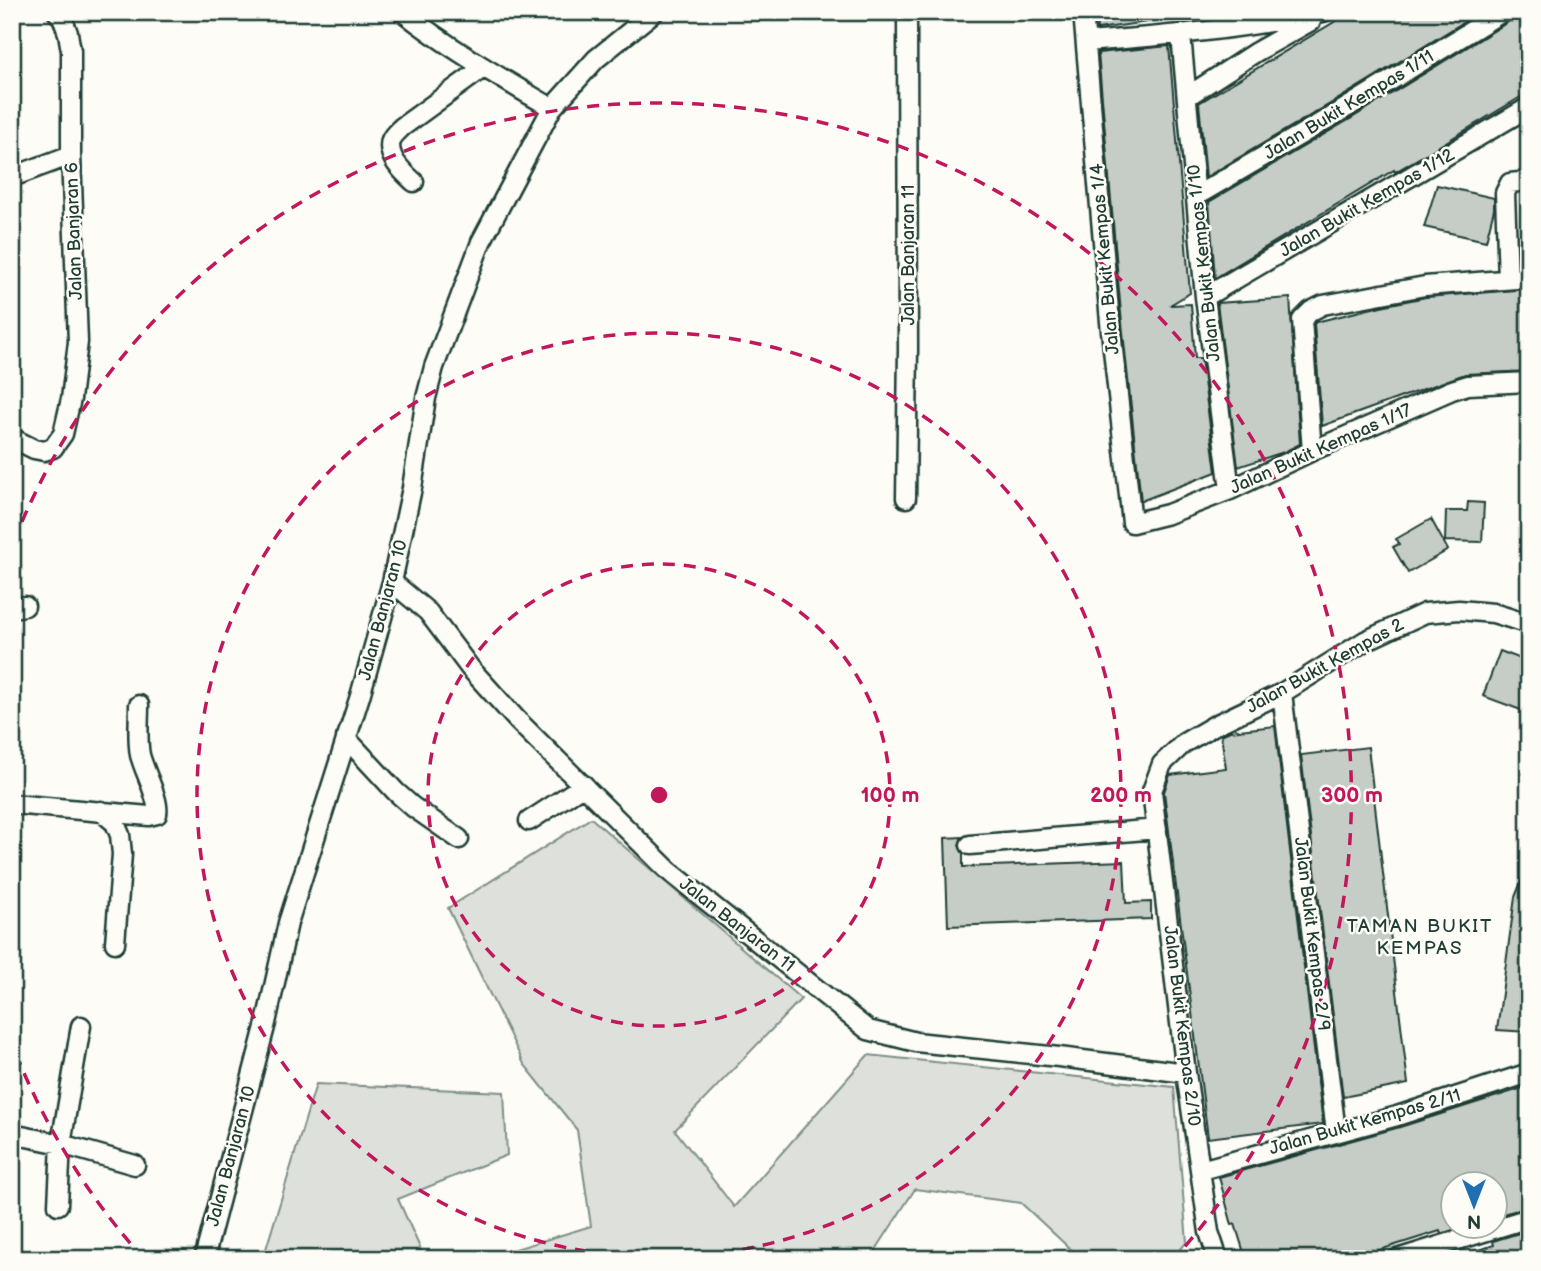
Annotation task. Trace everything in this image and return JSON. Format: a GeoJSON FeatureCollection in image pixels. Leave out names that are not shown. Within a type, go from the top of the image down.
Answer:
{"type":"FeatureCollection","features":[{"type":"Feature","properties":{"kind":"street","name":"Jalan Banjaran 6"},"geometry":{"type":"LineString","coordinates":[[12,438],[44,451],[53,448],[63,434],[71,398],[78,342],[71,155],[71,51],[68,33],[62,17],[57,12]]}},
{"type":"Feature","properties":{"kind":"street"},"geometry":{"type":"LineString","coordinates":[[404,12],[482,68],[552,108]]}},
{"type":"Feature","properties":{"kind":"street","name":"Jalan Banjaran 10"},"geometry":{"type":"LineString","coordinates":[[204,1259],[266,1023],[288,923],[360,696],[392,582],[434,367],[481,242],[552,108],[596,59],[654,12]]}},
{"type":"Feature","properties":{"kind":"street","name":"Jalan Banjaran 11"},"geometry":{"type":"LineString","coordinates":[[906,12],[906,498]]}},
{"type":"Feature","properties":{"kind":"street","name":"Jalan Bukit Kempas 1/4"},"geometry":{"type":"LineString","coordinates":[[1083,12],[1110,322],[1130,506]]}},
{"type":"Feature","properties":{"kind":"street"},"geometry":{"type":"LineString","coordinates":[[1086,42],[1181,35],[1279,22],[1325,12]]}},
{"type":"Feature","properties":{"kind":"street"},"geometry":{"type":"LineString","coordinates":[[1188,96],[1325,12]]}},
{"type":"Feature","properties":{"kind":"street","name":"Jalan Bukit Kempas 1/11"},"geometry":{"type":"LineString","coordinates":[[1196,196],[1502,12]]}},
{"type":"Feature","properties":{"kind":"street","name":"Jalan Bukit Kempas 1/10"},"geometry":{"type":"LineString","coordinates":[[1181,35],[1205,298],[1230,491]]}},
{"type":"Feature","properties":{"kind":"street"},"geometry":{"type":"LineString","coordinates":[[414,182],[395,162],[390,150],[391,138],[482,68]]}},
{"type":"Feature","properties":{"kind":"street","name":"Jalan Bukit Kempas 1/12"},"geometry":{"type":"LineString","coordinates":[[1205,298],[1529,107]]}},
{"type":"Feature","properties":{"kind":"street"},"geometry":{"type":"LineString","coordinates":[[12,177],[71,155]]}},
{"type":"Feature","properties":{"kind":"street"},"geometry":{"type":"LineString","coordinates":[[1508,279],[1505,193],[1510,183],[1529,181]]}},
{"type":"Feature","properties":{"kind":"street"},"geometry":{"type":"LineString","coordinates":[[1311,451],[1302,320],[1311,311],[1323,305],[1425,286],[1529,278]]}},
{"type":"Feature","properties":{"kind":"street","name":"Jalan Bukit Kempas 1/17"},"geometry":{"type":"LineString","coordinates":[[1130,506],[1132,523],[1168,514],[1230,491],[1311,451],[1452,390],[1468,385],[1529,382]]}},
{"type":"Feature","properties":{"kind":"street","name":"Jalan Banjaran 11"},"geometry":{"type":"LineString","coordinates":[[392,582],[428,612],[470,668],[517,720],[668,870],[868,1030],[916,1042],[1186,1073]]}},
{"type":"Feature","properties":{"kind":"street","name":"Jalan Bukit Kempas 2"},"geometry":{"type":"LineString","coordinates":[[1152,791],[1162,764],[1184,743],[1282,693],[1365,641],[1425,613],[1459,610],[1493,612],[1529,624]]}},
{"type":"Feature","properties":{"kind":"street","name":"Jalan Bukit Kempas 2/9"},"geometry":{"type":"LineString","coordinates":[[1282,693],[1336,1132]]}},
{"type":"Feature","properties":{"kind":"street"},"geometry":{"type":"LineString","coordinates":[[12,804],[149,816],[158,814],[159,806],[146,776],[140,753],[139,705]]}},
{"type":"Feature","properties":{"kind":"street"},"geometry":{"type":"LineString","coordinates":[[346,738],[396,792],[459,839]]}},
{"type":"Feature","properties":{"kind":"street"},"geometry":{"type":"LineString","coordinates":[[529,821],[584,785]]}},
{"type":"Feature","properties":{"kind":"street","name":"Jalan Bukit Kempas 2/10"},"geometry":{"type":"LineString","coordinates":[[1152,791],[1186,1073],[1209,1232],[1218,1259]]}},
{"type":"Feature","properties":{"kind":"street"},"geometry":{"type":"LineString","coordinates":[[102,811],[115,823],[120,835],[122,854],[115,943]]}},
{"type":"Feature","properties":{"kind":"street"},"geometry":{"type":"LineString","coordinates":[[970,845],[1157,829]]}},
{"type":"Feature","properties":{"kind":"street"},"geometry":{"type":"LineString","coordinates":[[58,1205],[61,1144],[81,1026]]}},
{"type":"Feature","properties":{"kind":"street","name":"Jalan Bukit Kempas 2/11"},"geometry":{"type":"LineString","coordinates":[[1201,1170],[1397,1116],[1529,1073]]}},
{"type":"Feature","properties":{"kind":"street"},"geometry":{"type":"LineString","coordinates":[[12,1134],[61,1144],[135,1165]]}},
{"type":"Feature","properties":{"kind":"street"},"geometry":{"type":"LineString","coordinates":[[1396,1259],[1529,1218]]}},
{"type":"Feature","properties":{"kind":"shaded area"},"geometry":{"type":"Polygon","coordinates":[[[591,818],[801,999],[675,1130],[734,1207],[868,1055],[1174,1087],[1187,1242],[1172,1259],[1081,1259],[1021,1203],[915,1189],[870,1259],[483,1259],[591,1226],[577,1130],[524,1064],[448,908],[591,818]]]}},
{"type":"Feature","properties":{"kind":"shaded area"},"geometry":{"type":"Polygon","coordinates":[[[316,1084],[504,1092],[507,1155],[398,1199],[425,1259],[263,1259],[316,1084]]]}},
{"type":"Feature","properties":{"kind":"building"},"geometry":{"type":"Polygon","coordinates":[[[1095,12],[1161,12],[1162,20],[1097,29],[1095,12]]]}},
{"type":"Feature","properties":{"kind":"building"},"geometry":{"type":"Polygon","coordinates":[[[1351,12],[1480,12],[1206,177],[1199,103],[1351,12]]]}},
{"type":"Feature","properties":{"kind":"building"},"geometry":{"type":"Polygon","coordinates":[[[1513,12],[1529,12],[1529,92],[1215,278],[1209,202],[1508,22],[1513,12]]]}},
{"type":"Feature","properties":{"kind":"building"},"geometry":{"type":"Polygon","coordinates":[[[1169,46],[1190,293],[1170,305],[1191,304],[1195,358],[1201,358],[1216,472],[1141,501],[1098,53],[1169,46]]]}},
{"type":"Feature","properties":{"kind":"building"},"geometry":{"type":"Polygon","coordinates":[[[1437,185],[1494,198],[1486,241],[1424,227],[1437,185]]]}},
{"type":"Feature","properties":{"kind":"building"},"geometry":{"type":"Polygon","coordinates":[[[1529,289],[1529,371],[1465,374],[1322,426],[1314,324],[1316,322],[1426,297],[1529,289]]]}},
{"type":"Feature","properties":{"kind":"building"},"geometry":{"type":"Polygon","coordinates":[[[1290,298],[1300,444],[1238,467],[1217,303],[1290,298]]]}},
{"type":"Feature","properties":{"kind":"building"},"geometry":{"type":"Polygon","coordinates":[[[1468,502],[1484,503],[1482,542],[1445,541],[1446,511],[1467,511],[1468,502]]]}},
{"type":"Feature","properties":{"kind":"building"},"geometry":{"type":"Polygon","coordinates":[[[1431,519],[1448,550],[1408,573],[1393,547],[1399,544],[1396,539],[1431,519]]]}},
{"type":"Feature","properties":{"kind":"building"},"geometry":{"type":"Polygon","coordinates":[[[1500,651],[1529,662],[1529,713],[1483,696],[1500,651]]]}},
{"type":"Feature","properties":{"kind":"building"},"geometry":{"type":"Polygon","coordinates":[[[1275,726],[1323,1124],[1208,1138],[1164,792],[1170,775],[1226,768],[1221,735],[1230,731],[1275,726]]]}},
{"type":"Feature","properties":{"kind":"building"},"geometry":{"type":"Polygon","coordinates":[[[1368,747],[1408,1084],[1343,1097],[1301,755],[1368,747]]]}},
{"type":"Feature","properties":{"kind":"building"},"geometry":{"type":"Polygon","coordinates":[[[962,837],[959,845],[963,853],[963,867],[1124,861],[1126,903],[1151,902],[1151,919],[948,926],[945,838],[962,837]]]}},
{"type":"Feature","properties":{"kind":"building"},"geometry":{"type":"Polygon","coordinates":[[[1528,865],[1529,1032],[1497,1030],[1515,897],[1528,865]]]}},
{"type":"Feature","properties":{"kind":"building"},"geometry":{"type":"Polygon","coordinates":[[[1529,1086],[1529,1207],[1510,1212],[1510,1170],[1440,1170],[1440,1231],[1351,1259],[1246,1259],[1235,1224],[1232,1225],[1219,1177],[1400,1127],[1529,1086]]]}},
{"type":"Feature","properties":{"kind":"building"},"geometry":{"type":"Polygon","coordinates":[[[1529,1230],[1529,1259],[1461,1259],[1460,1256],[1494,1245],[1493,1241],[1510,1240],[1510,1236],[1529,1230]]]}},
{"type":"Feature","properties":{"kind":"district","name":"TAMAN BUKIT KEMPAS"},"geometry":{"type":"Point","coordinates":[1420,937]}}]}
